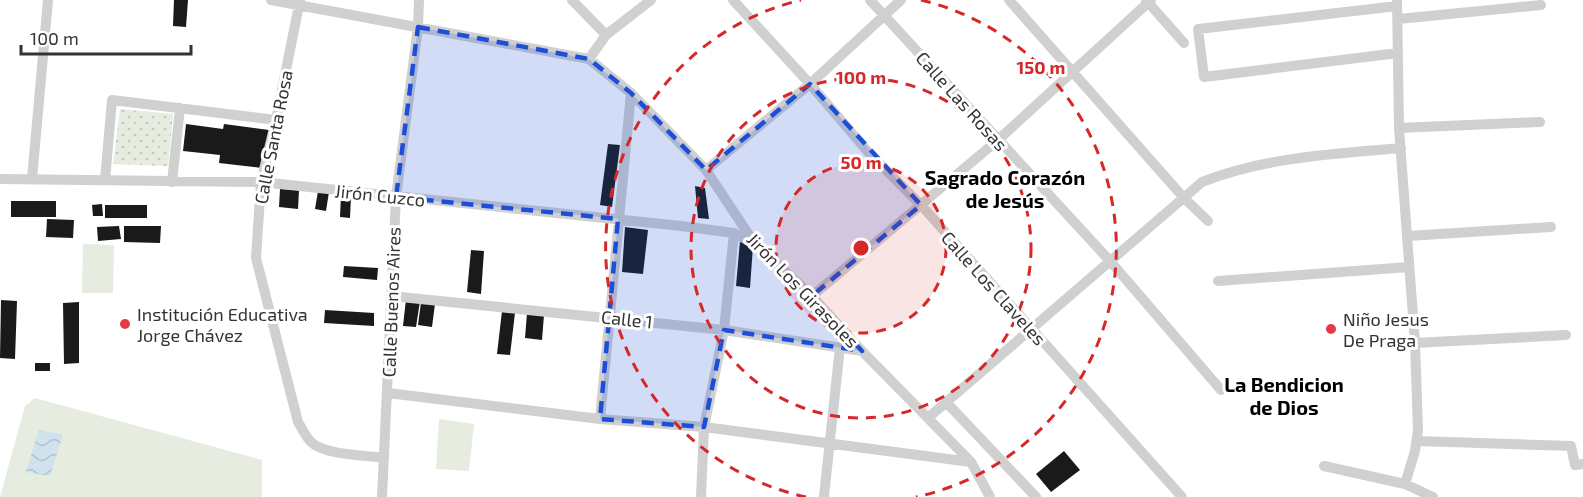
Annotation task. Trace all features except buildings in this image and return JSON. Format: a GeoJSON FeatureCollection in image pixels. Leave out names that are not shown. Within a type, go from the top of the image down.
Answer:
{"type":"FeatureCollection","features":[{"type":"Feature","properties":{"kind":"street"},"geometry":{"type":"LineString","coordinates":[[32,179],[48,0]]}},
{"type":"Feature","properties":{"kind":"street"},"geometry":{"type":"LineString","coordinates":[[271,0],[299,3],[589,59],[606,35],[651,0]]}},
{"type":"Feature","properties":{"kind":"street","name":"Calle Buenos Aires"},"geometry":{"type":"LineString","coordinates":[[382,497],[396,197],[418,27],[419,0]]}},
{"type":"Feature","properties":{"kind":"street"},"geometry":{"type":"LineString","coordinates":[[572,0],[606,35]]}},
{"type":"Feature","properties":{"kind":"street","name":"Calle Los Claveles"},"geometry":{"type":"LineString","coordinates":[[733,0],[869,153],[921,205],[1182,497]]}},
{"type":"Feature","properties":{"kind":"street","name":"Calle Las Rosas"},"geometry":{"type":"LineString","coordinates":[[870,0],[1110,261],[1221,390]]}},
{"type":"Feature","properties":{"kind":"street"},"geometry":{"type":"LineString","coordinates":[[706,170],[810,84],[901,0]]}},
{"type":"Feature","properties":{"kind":"street"},"geometry":{"type":"LineString","coordinates":[[1009,0],[1184,198],[1208,221]]}},
{"type":"Feature","properties":{"kind":"street"},"geometry":{"type":"LineString","coordinates":[[812,296],[998,140],[1149,1],[1184,43]]}},
{"type":"Feature","properties":{"kind":"street","name":"Calle Santa Rosa"},"geometry":{"type":"LineString","coordinates":[[299,3],[261,182],[256,258],[298,422],[312,443],[327,451],[384,458]]}},
{"type":"Feature","properties":{"kind":"street"},"geometry":{"type":"LineString","coordinates":[[1398,53],[1203,77],[1198,29],[1397,3],[1398,18],[1399,128],[1408,236],[1418,430],[1406,484]]}},
{"type":"Feature","properties":{"kind":"street"},"geometry":{"type":"LineString","coordinates":[[1398,18],[1541,5]]}},
{"type":"Feature","properties":{"kind":"street","name":"Jirón Los Girasoles"},"geometry":{"type":"LineString","coordinates":[[589,59],[631,93],[706,170],[755,244],[812,296],[862,351],[971,462],[990,497]]}},
{"type":"Feature","properties":{"kind":"street"},"geometry":{"type":"LineString","coordinates":[[600,419],[631,93]]}},
{"type":"Feature","properties":{"kind":"street"},"geometry":{"type":"LineString","coordinates":[[105,180],[112,100],[276,120]]}},
{"type":"Feature","properties":{"kind":"street"},"geometry":{"type":"LineString","coordinates":[[172,182],[180,108]]}},
{"type":"Feature","properties":{"kind":"street"},"geometry":{"type":"LineString","coordinates":[[1399,128],[1540,122]]}},
{"type":"Feature","properties":{"kind":"street"},"geometry":{"type":"LineString","coordinates":[[929,417],[1202,182],[1289,158],[1401,148]]}},
{"type":"Feature","properties":{"kind":"street","name":"Jirón Cuzco"},"geometry":{"type":"LineString","coordinates":[[0,179],[261,182],[734,233],[755,244]]}},
{"type":"Feature","properties":{"kind":"street"},"geometry":{"type":"LineString","coordinates":[[1408,236],[1551,227]]}},
{"type":"Feature","properties":{"kind":"street"},"geometry":{"type":"LineString","coordinates":[[701,497],[704,427],[724,330],[734,233]]}},
{"type":"Feature","properties":{"kind":"street"},"geometry":{"type":"LineString","coordinates":[[1218,281],[1409,267]]}},
{"type":"Feature","properties":{"kind":"street","name":"Calle 1"},"geometry":{"type":"LineString","coordinates":[[391,296],[724,330],[862,351]]}},
{"type":"Feature","properties":{"kind":"street"},"geometry":{"type":"LineString","coordinates":[[1414,343],[1566,335]]}},
{"type":"Feature","properties":{"kind":"street"},"geometry":{"type":"LineString","coordinates":[[825,496],[840,347]]}},
{"type":"Feature","properties":{"kind":"street"},"geometry":{"type":"LineString","coordinates":[[388,393],[600,419],[704,427],[971,462]]}},
{"type":"Feature","properties":{"kind":"street"},"geometry":{"type":"LineString","coordinates":[[946,402],[1036,497]]}},
{"type":"Feature","properties":{"kind":"street"},"geometry":{"type":"LineString","coordinates":[[1417,441],[1571,446],[1575,465],[1583,464]]}},
{"type":"Feature","properties":{"kind":"street"},"geometry":{"type":"LineString","coordinates":[[1324,466],[1406,484],[1433,497]]}},
{"type":"Feature","properties":{"kind":"highlighted area"},"geometry":{"type":"Polygon","coordinates":[[[418,27],[589,59],[631,93],[706,170],[810,84],[921,205],[812,296],[862,351],[724,330],[704,427],[600,419],[618,219],[396,197],[418,27]]]}},
{"type":"Feature","properties":{"kind":"shaded area"},"geometry":{"type":"Polygon","coordinates":[[[120,109],[173,114],[168,166],[113,164],[120,109]]]}},
{"type":"Feature","properties":{"kind":"shaded area"},"geometry":{"type":"Polygon","coordinates":[[[83,244],[114,245],[113,293],[82,293],[83,244]]]}},
{"type":"Feature","properties":{"kind":"shaded area"},"geometry":{"type":"Polygon","coordinates":[[[35,398],[262,460],[262,497],[0,497],[25,406],[35,398]]]}},
{"type":"Feature","properties":{"kind":"shaded area"},"geometry":{"type":"Polygon","coordinates":[[[439,419],[474,424],[469,471],[436,469],[439,419]]]}},
{"type":"Feature","properties":{"kind":"water"},"geometry":{"type":"Polygon","coordinates":[[[39,430],[63,435],[50,476],[26,472],[39,430]]]}},
{"type":"Feature","properties":{"kind":"place","name":"Institución Educativa Jorge Chávez"},"geometry":{"type":"Point","coordinates":[125,324]}},
{"type":"Feature","properties":{"kind":"place","name":"Niño Jesus De Praga"},"geometry":{"type":"Point","coordinates":[1331,329]}},
{"type":"Feature","properties":{"kind":"district","name":"Sagrado Corazón de Jesús"},"geometry":{"type":"Point","coordinates":[1005,188]}},
{"type":"Feature","properties":{"kind":"district","name":"La Bendicion de Dios"},"geometry":{"type":"Point","coordinates":[1284,396]}}]}
